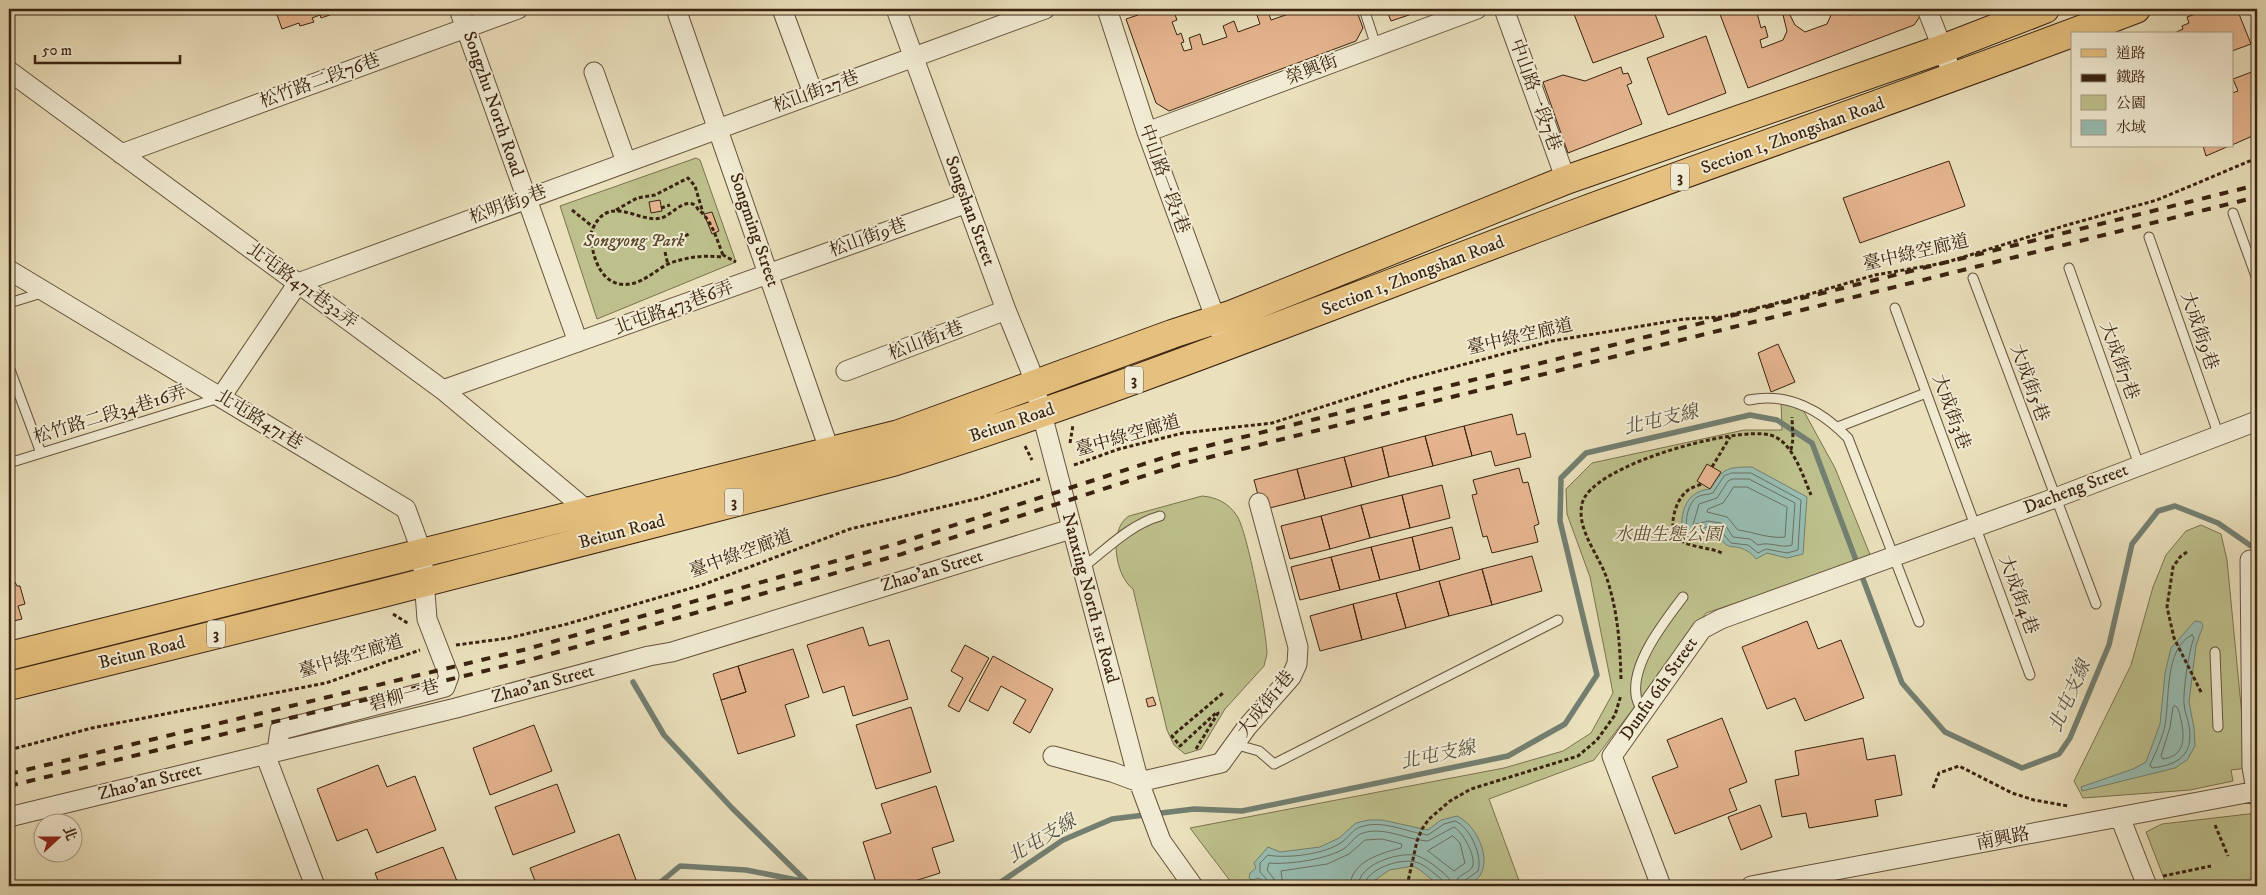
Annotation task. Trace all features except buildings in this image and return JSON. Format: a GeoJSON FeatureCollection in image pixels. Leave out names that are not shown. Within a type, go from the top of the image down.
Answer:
{"type":"FeatureCollection","features":[{"type":"Feature","properties":{"kind":"main road","name":"Section 1, Zhongshan Road"},"geometry":{"type":"LineString","coordinates":[[1215,320],[1566,180],[1942,49],[2045,9]]}},
{"type":"Feature","properties":{"kind":"main road","name":"Section 1, Zhongshan Road"},"geometry":{"type":"LineString","coordinates":[[2075,32],[2136,9]]}},
{"type":"Feature","properties":{"kind":"main road","name":"Section 1, Zhongshan Road"},"geometry":{"type":"LineString","coordinates":[[1226,347],[1580,213],[1954,78],[2071,34]]}},
{"type":"Feature","properties":{"kind":"main road","name":"Beitun Road"},"geometry":{"type":"LineString","coordinates":[[9,656],[588,510],[899,434],[1215,320]]}},
{"type":"Feature","properties":{"kind":"main road","name":"Beitun Road"},"geometry":{"type":"LineString","coordinates":[[9,686],[424,583],[893,462],[1226,347]]}},
{"type":"Feature","properties":{"kind":"street","name":"Songzhu North Road"},"geometry":{"type":"LineString","coordinates":[[459,9],[526,199]]}},
{"type":"Feature","properties":{"kind":"street","name":"松竹路二段76巷"},"geometry":{"type":"LineString","coordinates":[[121,154],[518,9]]}},
{"type":"Feature","properties":{"kind":"street","name":"Songming Street"},"geometry":{"type":"LineString","coordinates":[[676,9],[770,273],[830,452]]}},
{"type":"Feature","properties":{"kind":"street"},"geometry":{"type":"LineString","coordinates":[[782,9],[812,93]]}},
{"type":"Feature","properties":{"kind":"street","name":"Songshan Street"},"geometry":{"type":"LineString","coordinates":[[896,9],[1035,385],[1042,412]]}},
{"type":"Feature","properties":{"kind":"street","name":"松山街27巷"},"geometry":{"type":"LineString","coordinates":[[718,128],[1045,9]]}},
{"type":"Feature","properties":{"kind":"street","name":"中山路一段1巷"},"geometry":{"type":"LineString","coordinates":[[1107,9],[1147,132],[1226,347]]}},
{"type":"Feature","properties":{"kind":"street","name":"榮興街"},"geometry":{"type":"LineString","coordinates":[[1147,132],[1477,9]]}},
{"type":"Feature","properties":{"kind":"street","name":"中山路一段7巷"},"geometry":{"type":"LineString","coordinates":[[1504,9],[1566,180]]}},
{"type":"Feature","properties":{"kind":"street"},"geometry":{"type":"LineString","coordinates":[[1927,9],[1954,78]]}},
{"type":"Feature","properties":{"kind":"street","name":"北屯路471巷32弄"},"geometry":{"type":"LineString","coordinates":[[9,70],[443,390],[588,510]]}},
{"type":"Feature","properties":{"kind":"street"},"geometry":{"type":"LineString","coordinates":[[594,72],[626,162]]}},
{"type":"Feature","properties":{"kind":"street","name":"松明街9巷"},"geometry":{"type":"LineString","coordinates":[[298,283],[718,128]]}},
{"type":"Feature","properties":{"kind":"street"},"geometry":{"type":"LineString","coordinates":[[526,199],[578,342]]}},
{"type":"Feature","properties":{"kind":"street","name":"松山街9巷"},"geometry":{"type":"LineString","coordinates":[[770,273],[967,203]]}},
{"type":"Feature","properties":{"kind":"street","name":"北屯路471巷"},"geometry":{"type":"LineString","coordinates":[[9,270],[406,509],[422,553],[424,583]]}},
{"type":"Feature","properties":{"kind":"street","name":"北屯路473巷6弄"},"geometry":{"type":"LineString","coordinates":[[443,390],[770,273]]}},
{"type":"Feature","properties":{"kind":"street"},"geometry":{"type":"LineString","coordinates":[[221,398],[298,283]]}},
{"type":"Feature","properties":{"kind":"street","name":"松山街1巷"},"geometry":{"type":"LineString","coordinates":[[846,372],[1006,310]]}},
{"type":"Feature","properties":{"kind":"street","name":"Nanxing North 1st Road"},"geometry":{"type":"LineString","coordinates":[[1042,412],[1071,529],[1140,782],[1161,841],[1193,886]]}},
{"type":"Feature","properties":{"kind":"street","name":"Dacheng Street"},"geometry":{"type":"LineString","coordinates":[[1895,557],[2257,421]]}},
{"type":"Feature","properties":{"kind":"street","name":"大成街1巷"},"geometry":{"type":"LineString","coordinates":[[1140,782],[1221,763],[1234,744],[1291,677],[1297,664],[1298,647],[1259,503]]}},
{"type":"Feature","properties":{"kind":"street","name":"Zhao'an Street"},"geometry":{"type":"LineString","coordinates":[[9,817],[446,710],[594,670],[672,652],[1071,529]]}},
{"type":"Feature","properties":{"kind":"street","name":"Dunfu 6th Street"},"geometry":{"type":"LineString","coordinates":[[1661,886],[1612,756],[1642,713],[1702,629],[1721,619],[1895,557]]}},
{"type":"Feature","properties":{"kind":"street"},"geometry":{"type":"LineString","coordinates":[[2250,560],[2252,767],[2257,793]]}},
{"type":"Feature","properties":{"kind":"street","name":"碧柳一巷"},"geometry":{"type":"LineString","coordinates":[[271,752],[280,730],[445,687],[449,679],[427,619],[424,583]]}},
{"type":"Feature","properties":{"kind":"street"},"geometry":{"type":"LineString","coordinates":[[271,752],[316,886]]}},
{"type":"Feature","properties":{"kind":"street"},"geometry":{"type":"LineString","coordinates":[[1053,756],[1112,772],[1140,782]]}},
{"type":"Feature","properties":{"kind":"street","name":"南興路"},"geometry":{"type":"LineString","coordinates":[[1751,886],[2257,793]]}},
{"type":"Feature","properties":{"kind":"street"},"geometry":{"type":"LineString","coordinates":[[2120,817],[2153,881]]}},
{"type":"Feature","properties":{"kind":"lane"},"geometry":{"type":"LineString","coordinates":[[1364,9],[1376,46]]}},
{"type":"Feature","properties":{"kind":"lane"},"geometry":{"type":"LineString","coordinates":[[2233,214],[2257,279]]}},
{"type":"Feature","properties":{"kind":"lane","name":"大成街9巷"},"geometry":{"type":"LineString","coordinates":[[2149,237],[2219,436]]}},
{"type":"Feature","properties":{"kind":"lane","name":"大成街7巷"},"geometry":{"type":"LineString","coordinates":[[2069,268],[2139,465]]}},
{"type":"Feature","properties":{"kind":"lane","name":"大成街5巷"},"geometry":{"type":"LineString","coordinates":[[1973,278],[2096,604]]}},
{"type":"Feature","properties":{"kind":"lane"},"geometry":{"type":"LineString","coordinates":[[9,303],[45,292]]}},
{"type":"Feature","properties":{"kind":"lane","name":"大成街3巷"},"geometry":{"type":"LineString","coordinates":[[1895,308],[1976,526]]}},
{"type":"Feature","properties":{"kind":"lane"},"geometry":{"type":"LineString","coordinates":[[9,367],[41,453]]}},
{"type":"Feature","properties":{"kind":"lane"},"geometry":{"type":"LineString","coordinates":[[1838,427],[1926,393]]}},
{"type":"Feature","properties":{"kind":"lane","name":"松竹路二段34巷16弄"},"geometry":{"type":"LineString","coordinates":[[9,463],[221,398]]}},
{"type":"Feature","properties":{"kind":"lane"},"geometry":{"type":"LineString","coordinates":[[1750,400],[1759,398],[1801,403],[1838,427],[1848,438],[1919,622]]}},
{"type":"Feature","properties":{"kind":"lane"},"geometry":{"type":"LineString","coordinates":[[1082,568],[1129,530],[1160,516]]}},
{"type":"Feature","properties":{"kind":"lane","name":"大成街4巷"},"geometry":{"type":"LineString","coordinates":[[1976,526],[2030,675]]}},
{"type":"Feature","properties":{"kind":"lane"},"geometry":{"type":"LineString","coordinates":[[1642,713],[1635,693],[1639,670],[1654,639],[1683,597]]}},
{"type":"Feature","properties":{"kind":"lane"},"geometry":{"type":"LineString","coordinates":[[1234,744],[1259,751],[1274,764],[1558,620]]}},
{"type":"Feature","properties":{"kind":"lane"},"geometry":{"type":"LineString","coordinates":[[2215,652],[2218,727]]}},
{"type":"Feature","properties":{"kind":"path","name":"臺中綠空廊道"},"geometry":{"type":"LineString","coordinates":[[9,750],[92,728],[326,683],[425,648],[509,638],[567,624],[702,585],[850,529],[980,498],[1091,459],[1160,438],[1210,428],[1272,422],[1409,379],[1552,341],[1684,319],[1721,317],[1876,275],[1944,263],[2042,232],[2157,200],[2257,158]]}},
{"type":"Feature","properties":{"kind":"path"},"geometry":{"type":"LineString","coordinates":[[703,213],[695,186],[688,178],[655,195],[637,198],[600,218],[593,227],[591,240],[595,260],[600,271],[614,282],[631,284],[668,264],[694,257],[722,258],[722,255]]}},
{"type":"Feature","properties":{"kind":"path"},"geometry":{"type":"LineString","coordinates":[[616,210],[627,211],[654,219],[666,216],[687,204],[695,205],[713,227],[722,255],[736,262]]}},
{"type":"Feature","properties":{"kind":"path"},"geometry":{"type":"LineString","coordinates":[[662,208],[670,205]]}},
{"type":"Feature","properties":{"kind":"path"},"geometry":{"type":"LineString","coordinates":[[572,210],[593,227]]}},
{"type":"Feature","properties":{"kind":"path"},"geometry":{"type":"LineString","coordinates":[[654,213],[654,219]]}},
{"type":"Feature","properties":{"kind":"path"},"geometry":{"type":"LineString","coordinates":[[665,252],[668,264]]}},
{"type":"Feature","properties":{"kind":"path"},"geometry":{"type":"LineString","coordinates":[[1791,401],[1793,439],[1791,450]]}},
{"type":"Feature","properties":{"kind":"path"},"geometry":{"type":"LineString","coordinates":[[1070,446],[1073,424]]}},
{"type":"Feature","properties":{"kind":"path"},"geometry":{"type":"LineString","coordinates":[[1621,685],[1617,614],[1608,580],[1580,518],[1582,502],[1593,488],[1630,464],[1664,451],[1742,434],[1771,434],[1791,450],[1811,495]]}},
{"type":"Feature","properties":{"kind":"path"},"geometry":{"type":"LineString","coordinates":[[1712,467],[1730,437]]}},
{"type":"Feature","properties":{"kind":"path"},"geometry":{"type":"LineString","coordinates":[[1025,446],[1032,460]]}},
{"type":"Feature","properties":{"kind":"path"},"geometry":{"type":"LineString","coordinates":[[1701,484],[1687,490],[1679,501],[1672,524],[1673,532],[1680,540],[1722,552]]}},
{"type":"Feature","properties":{"kind":"path"},"geometry":{"type":"LineString","coordinates":[[2187,552],[2172,567],[2167,607],[2174,638],[2204,698]]}},
{"type":"Feature","properties":{"kind":"path"},"geometry":{"type":"LineString","coordinates":[[386,610],[416,628]]}},
{"type":"Feature","properties":{"kind":"path"},"geometry":{"type":"LineString","coordinates":[[1193,753],[1218,713],[1212,714],[1180,746],[1172,736],[1223,693]]}},
{"type":"Feature","properties":{"kind":"path"},"geometry":{"type":"LineString","coordinates":[[1407,886],[1417,841],[1422,828],[1429,819],[1450,801],[1471,789],[1578,756],[1597,740],[1614,716],[1621,693]]}},
{"type":"Feature","properties":{"kind":"path"},"geometry":{"type":"LineString","coordinates":[[1933,788],[1939,773],[1959,766],[2012,793],[2034,800],[2072,807]]}},
{"type":"Feature","properties":{"kind":"path"},"geometry":{"type":"LineString","coordinates":[[2215,824],[2228,856]]}},
{"type":"Feature","properties":{"kind":"path"},"geometry":{"type":"LineString","coordinates":[[2153,881],[2211,866]]}},
{"type":"Feature","properties":{"kind":"green space","name":"Songyong Park"},"geometry":{"type":"Polygon","coordinates":[[[696,158],[700,160],[736,262],[597,319],[560,206],[696,158]]]}},
{"type":"Feature","properties":{"kind":"green space","name":"水曲生態公園"},"geometry":{"type":"Polygon","coordinates":[[[1781,400],[1801,406],[1835,468],[1871,557],[1706,613],[1594,760],[1489,799],[1521,886],[1234,886],[1190,828],[1504,768],[1563,751],[1591,733],[1613,693],[1590,577],[1567,514],[1566,489],[1592,463],[1744,430],[1782,430],[1781,400]]]}},
{"type":"Feature","properties":{"kind":"green space"},"geometry":{"type":"Polygon","coordinates":[[[1202,496],[1217,499],[1226,504],[1234,511],[1241,525],[1256,583],[1267,654],[1264,666],[1225,709],[1201,749],[1185,754],[1174,745],[1167,730],[1133,589],[1127,583],[1118,564],[1116,541],[1122,522],[1129,516],[1202,496]]]}},
{"type":"Feature","properties":{"kind":"green space"},"geometry":{"type":"Polygon","coordinates":[[[2201,525],[2221,534],[2227,560],[2247,768],[2231,770],[2233,781],[2190,790],[2083,798],[2074,781],[2131,665],[2153,587],[2166,555],[2186,531],[2201,525]]]}},
{"type":"Feature","properties":{"kind":"green space"},"geometry":{"type":"Polygon","coordinates":[[[2257,813],[2257,886],[2167,886],[2146,832],[2162,824],[2257,813]]]}},
{"type":"Feature","properties":{"kind":"water"},"geometry":{"type":"Polygon","coordinates":[[[1737,467],[1752,467],[1807,497],[1803,554],[1787,558],[1767,553],[1756,559],[1751,553],[1728,546],[1718,534],[1708,532],[1697,539],[1688,537],[1682,531],[1682,515],[1691,497],[1702,490],[1710,489],[1726,470],[1737,467]]]}},
{"type":"Feature","properties":{"kind":"water"},"geometry":{"type":"Polygon","coordinates":[[[2195,621],[2201,622],[2203,626],[2196,645],[2189,702],[2195,746],[2187,760],[2175,768],[2082,791],[2081,787],[2133,769],[2146,762],[2160,724],[2165,673],[2171,648],[2195,621]]]}},
{"type":"Feature","properties":{"kind":"water"},"geometry":{"type":"Polygon","coordinates":[[[1457,816],[1467,823],[1475,833],[1484,857],[1483,869],[1478,878],[1468,884],[1443,887],[1413,866],[1389,870],[1367,886],[1269,886],[1259,878],[1252,880],[1249,878],[1250,873],[1256,868],[1254,863],[1268,847],[1280,852],[1320,847],[1339,838],[1356,823],[1369,820],[1382,820],[1428,830],[1441,820],[1457,816]]]}},
{"type":"Feature","properties":{"kind":"waterway","name":"北屯支線"},"geometry":{"type":"LineString","coordinates":[[995,886],[1063,840],[1112,819],[1194,809],[1242,811],[1508,756],[1565,724],[1597,675],[1560,521],[1561,478],[1586,453],[1750,415],[1777,420],[1812,443],[1902,683],[1945,732],[2022,768],[2059,754],[2070,738],[2109,645],[2132,544],[2158,511],[2175,506],[2218,523],[2257,550]]}},
{"type":"Feature","properties":{"kind":"waterway","name":"北屯支線"},"geometry":{"type":"LineString","coordinates":[[633,682],[664,735],[732,808],[807,882],[816,886]]}},
{"type":"Feature","properties":{"kind":"waterway"},"geometry":{"type":"LineString","coordinates":[[656,886],[680,866],[746,870],[807,882]]}},
{"type":"Feature","properties":{"kind":"railway"},"geometry":{"type":"LineString","coordinates":[[9,774],[527,649],[899,543],[1175,454],[2257,185]]}},
{"type":"Feature","properties":{"kind":"railway"},"geometry":{"type":"LineString","coordinates":[[9,786],[530,660],[902,554],[1178,465],[2257,197]]}}]}
